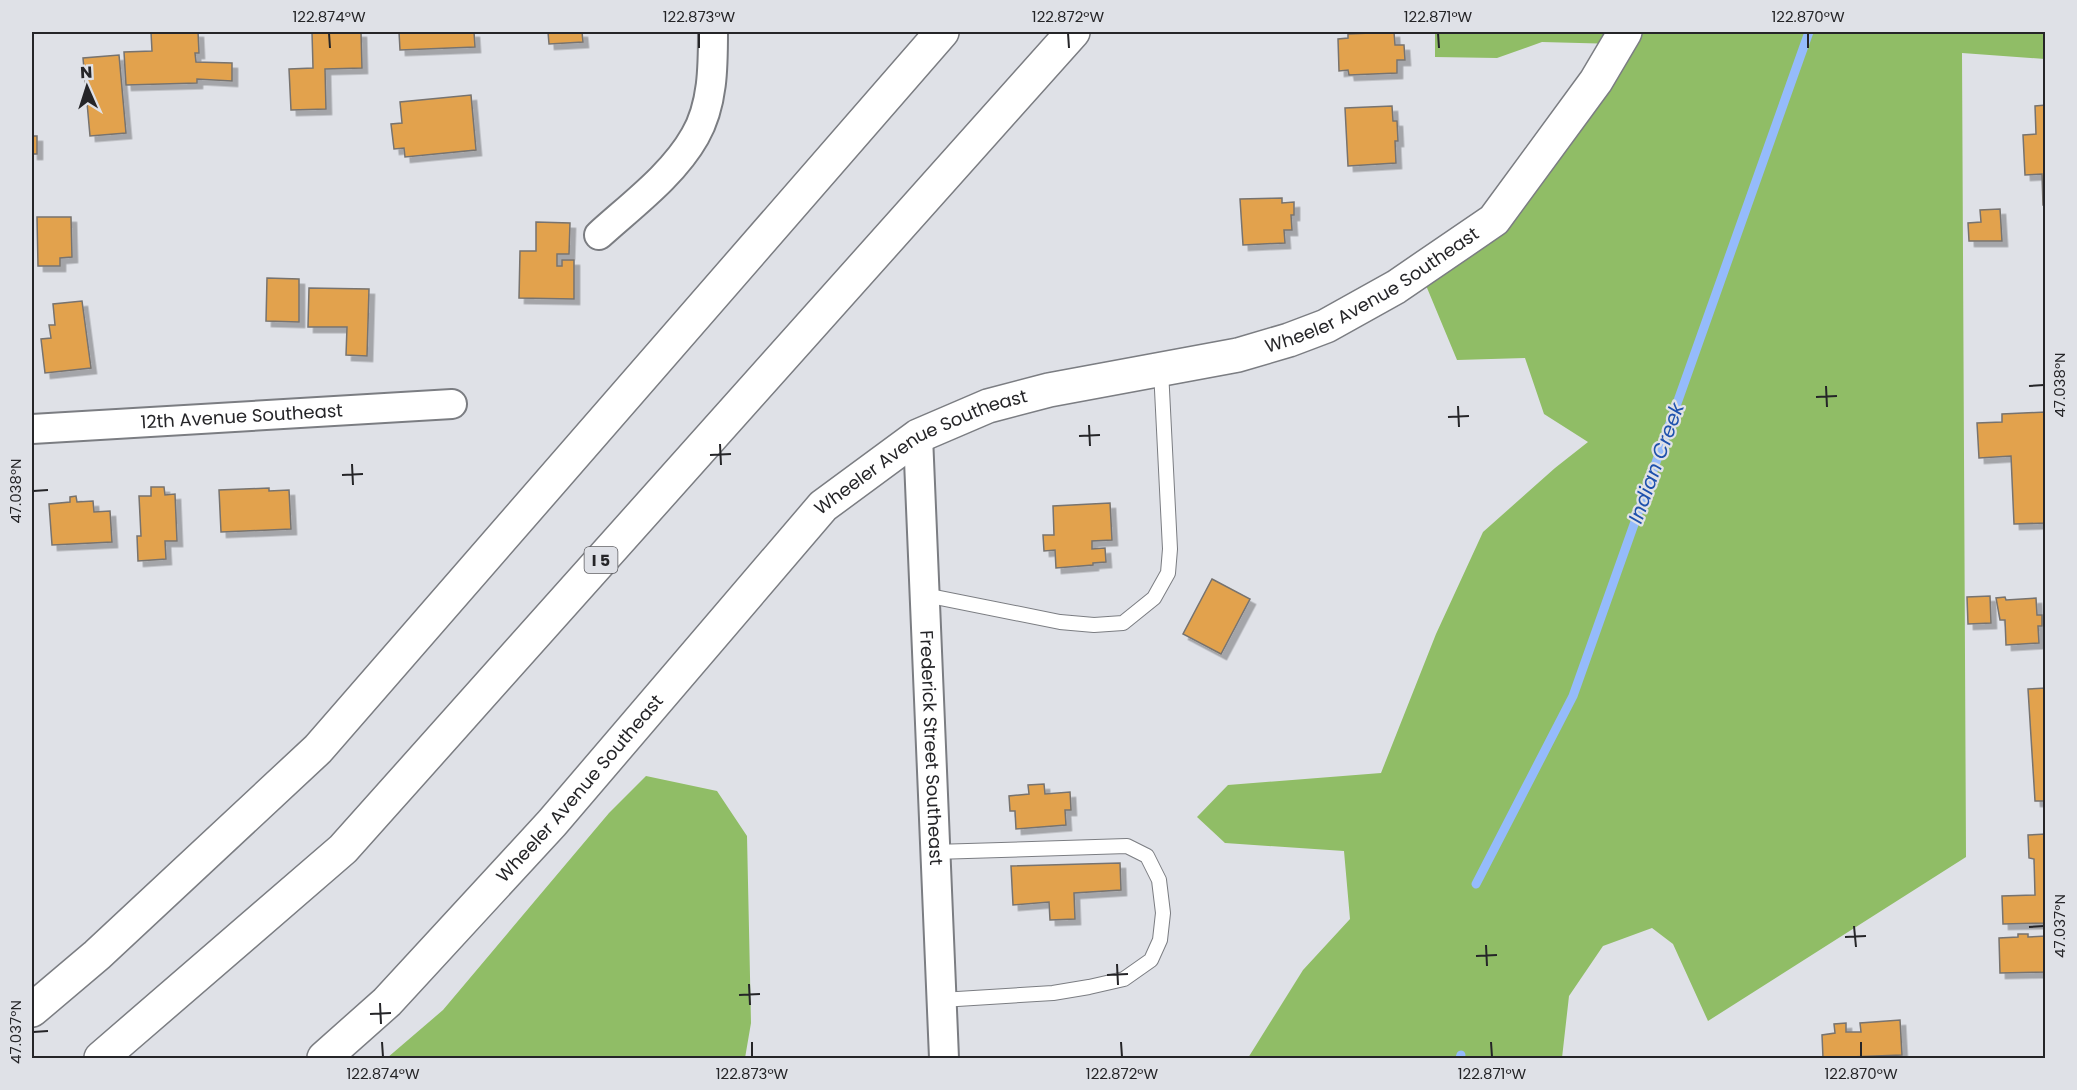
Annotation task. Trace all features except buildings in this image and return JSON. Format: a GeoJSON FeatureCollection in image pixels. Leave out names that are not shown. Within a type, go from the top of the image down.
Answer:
{"type":"FeatureCollection","features":[{"type":"Feature","properties":{"kind":"main road"},"geometry":{"type":"LineString","coordinates":[[32,1010],[97,955],[318,749],[942,32]]}},
{"type":"Feature","properties":{"kind":"main road","name":"I 5"},"geometry":{"type":"LineString","coordinates":[[101,1059],[343,849],[1073,32]]}},
{"type":"Feature","properties":{"kind":"main road","name":"Wheeler Avenue Southeast"},"geometry":{"type":"LineString","coordinates":[[324,1059],[387,1002],[552,823],[823,506],[918,436],[988,406],[1049,390],[1238,355],[1326,326],[1396,288],[1494,220],[1596,81],[1625,32]]}},
{"type":"Feature","properties":{"kind":"street"},"geometry":{"type":"LineString","coordinates":[[599,235],[652,188],[697,134],[709,94],[713,64],[713,32]]}},
{"type":"Feature","properties":{"kind":"street","name":"12th Avenue Southeast"},"geometry":{"type":"LineString","coordinates":[[32,429],[452,404]]}},
{"type":"Feature","properties":{"kind":"street","name":"Frederick Street Southeast"},"geometry":{"type":"LineString","coordinates":[[918,436],[944,1059]]}},
{"type":"Feature","properties":{"kind":"lane"},"geometry":{"type":"LineString","coordinates":[[925,595],[1060,622],[1094,624],[1123,623],[1154,598],[1168,573],[1170,549],[1161,370]]}},
{"type":"Feature","properties":{"kind":"lane"},"geometry":{"type":"LineString","coordinates":[[934,852],[1127,846],[1147,856],[1159,880],[1163,914],[1160,940],[1150,960],[1124,979],[1053,993],[941,1000]]}},
{"type":"Feature","properties":{"kind":"green space"},"geometry":{"type":"Polygon","coordinates":[[[1435,32],[2045,32],[2045,59],[1962,53],[1966,857],[1708,1021],[1673,944],[1652,928],[1603,946],[1569,996],[1562,1058],[1248,1058],[1303,970],[1350,919],[1344,851],[1225,843],[1197,817],[1228,785],[1381,773],[1436,634],[1483,532],[1588,442],[1544,414],[1525,358],[1457,360],[1420,271],[1494,220],[1617,44],[1542,42],[1497,58],[1435,57],[1435,32]]]}},
{"type":"Feature","properties":{"kind":"green space"},"geometry":{"type":"Polygon","coordinates":[[[646,776],[717,791],[747,836],[751,1023],[745,1058],[387,1058],[443,1010],[609,813],[646,776]]]}},
{"type":"Feature","properties":{"kind":"waterway","name":"Indian Creek"},"geometry":{"type":"LineString","coordinates":[[1476,884],[1573,696],[1809,32]]}}]}
